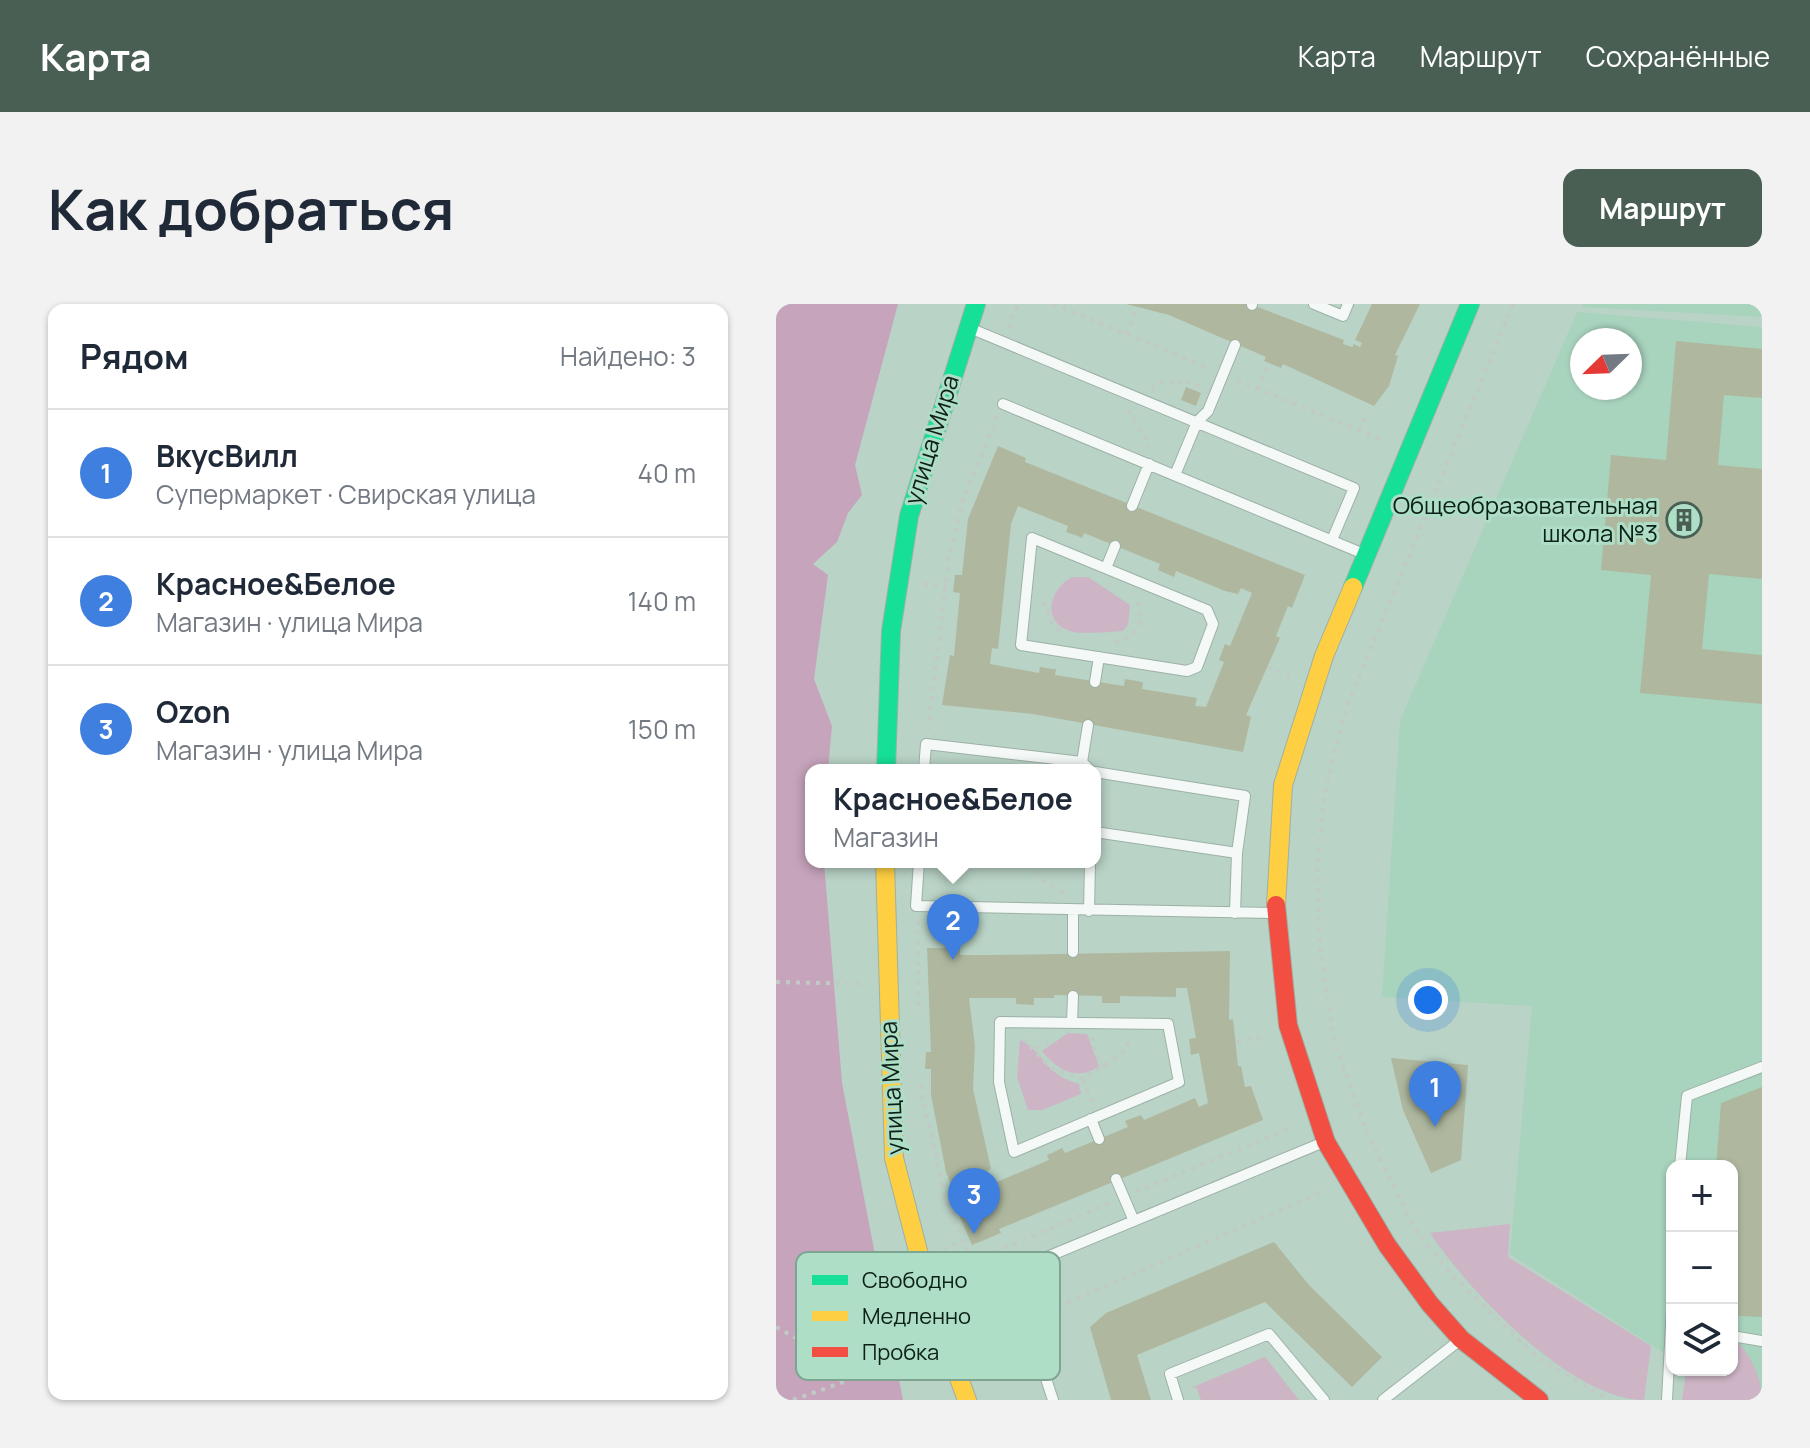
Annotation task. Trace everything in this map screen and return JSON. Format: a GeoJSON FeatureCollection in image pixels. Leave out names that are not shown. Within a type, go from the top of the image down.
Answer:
{"type":"FeatureCollection","features":[{"type":"Feature","properties":{"kind":"street","name":"улица Мира"},"geometry":{"type":"LineString","coordinates":[[886,764],[891,631],[909,516],[976,304]]}},
{"type":"Feature","properties":{"kind":"street"},"geometry":{"type":"LineString","coordinates":[[1470,304],[1324,656],[1283,785],[1276,913],[1288,1025],[1326,1142],[1387,1245],[1430,1304],[1461,1339],[1539,1400]]}},
{"type":"Feature","properties":{"kind":"street","name":"улица Мира"},"geometry":{"type":"LineString","coordinates":[[885,868],[886,985],[894,1158],[918,1252]]}},
{"type":"Feature","properties":{"kind":"street","name":"улица Мира"},"geometry":{"type":"LineString","coordinates":[[960,1380],[967,1400]]}},
{"type":"Feature","properties":{"kind":"lane"},"geometry":{"type":"LineString","coordinates":[[1314,304],[1343,316],[1348,304]]}},
{"type":"Feature","properties":{"kind":"lane"},"geometry":{"type":"LineString","coordinates":[[968,328],[1354,488],[1332,540]]}},
{"type":"Feature","properties":{"kind":"lane"},"geometry":{"type":"LineString","coordinates":[[1175,475],[1197,422],[1208,411],[1235,345]]}},
{"type":"Feature","properties":{"kind":"lane"},"geometry":{"type":"LineString","coordinates":[[1003,404],[1366,554]]}},
{"type":"Feature","properties":{"kind":"lane"},"geometry":{"type":"LineString","coordinates":[[1132,506],[1146,463]]}},
{"type":"Feature","properties":{"kind":"lane"},"geometry":{"type":"LineString","coordinates":[[1032,538],[1207,610],[1213,624],[1197,667],[1187,671],[1021,645],[1027,588],[1032,538]]}},
{"type":"Feature","properties":{"kind":"lane"},"geometry":{"type":"LineString","coordinates":[[1106,568],[1115,546]]}},
{"type":"Feature","properties":{"kind":"lane"},"geometry":{"type":"LineString","coordinates":[[1095,682],[1099,657]]}},
{"type":"Feature","properties":{"kind":"lane"},"geometry":{"type":"LineString","coordinates":[[1088,725],[1089,764]]}},
{"type":"Feature","properties":{"kind":"lane"},"geometry":{"type":"LineString","coordinates":[[924,764],[926,744],[1062,764]]}},
{"type":"Feature","properties":{"kind":"lane"},"geometry":{"type":"LineString","coordinates":[[1101,770],[1245,796],[1237,853],[1235,913]]}},
{"type":"Feature","properties":{"kind":"lane"},"geometry":{"type":"LineString","coordinates":[[1101,833],[1237,853]]}},
{"type":"Feature","properties":{"kind":"lane"},"geometry":{"type":"LineString","coordinates":[[919,868],[916,906],[1276,913]]}},
{"type":"Feature","properties":{"kind":"lane"},"geometry":{"type":"LineString","coordinates":[[1089,911],[1090,868]]}},
{"type":"Feature","properties":{"kind":"lane"},"geometry":{"type":"LineString","coordinates":[[1073,911],[1073,952]]}},
{"type":"Feature","properties":{"kind":"lane"},"geometry":{"type":"LineString","coordinates":[[1072,1023],[1073,996]]}},
{"type":"Feature","properties":{"kind":"lane"},"geometry":{"type":"LineString","coordinates":[[1000,1022],[1072,1023],[1168,1024],[1179,1082],[1014,1152],[999,1082],[1000,1022]]}},
{"type":"Feature","properties":{"kind":"lane"},"geometry":{"type":"LineString","coordinates":[[1681,1160],[1687,1096],[1762,1067]]}},
{"type":"Feature","properties":{"kind":"lane"},"geometry":{"type":"LineString","coordinates":[[1095,1118],[1099,1139]]}},
{"type":"Feature","properties":{"kind":"lane"},"geometry":{"type":"LineString","coordinates":[[1059,1252],[1326,1142]]}},
{"type":"Feature","properties":{"kind":"lane"},"geometry":{"type":"LineString","coordinates":[[1116,1179],[1134,1221]]}},
{"type":"Feature","properties":{"kind":"lane"},"geometry":{"type":"LineString","coordinates":[[1178,1400],[1170,1374],[1269,1334],[1324,1400]]}},
{"type":"Feature","properties":{"kind":"lane"},"geometry":{"type":"LineString","coordinates":[[1738,1337],[1762,1341]]}},
{"type":"Feature","properties":{"kind":"lane"},"geometry":{"type":"LineString","coordinates":[[1383,1400],[1461,1339]]}},
{"type":"Feature","properties":{"kind":"lane"},"geometry":{"type":"LineString","coordinates":[[1667,1400],[1668,1376]]}},
{"type":"Feature","properties":{"kind":"lane"},"geometry":{"type":"LineString","coordinates":[[1047,1380],[1053,1400]]}},
{"type":"Feature","properties":{"kind":"path"},"geometry":{"type":"LineString","coordinates":[[1014,314],[1018,304]]}},
{"type":"Feature","properties":{"kind":"path"},"geometry":{"type":"LineString","coordinates":[[1513,304],[1345,711],[1322,811],[1317,868],[1320,948],[1334,1041],[1368,1135],[1416,1231],[1452,1275],[1538,1358],[1610,1400]]}},
{"type":"Feature","properties":{"kind":"path"},"geometry":{"type":"LineString","coordinates":[[1126,334],[1137,309]]}},
{"type":"Feature","properties":{"kind":"path"},"geometry":{"type":"LineString","coordinates":[[1258,389],[1269,363]]}},
{"type":"Feature","properties":{"kind":"path"},"geometry":{"type":"LineString","coordinates":[[1146,463],[1147,439],[1127,408],[1134,396],[1160,382],[1169,380],[1180,383],[1182,379],[1216,393]]}},
{"type":"Feature","properties":{"kind":"path"},"geometry":{"type":"LineString","coordinates":[[926,744],[949,557],[962,503],[1003,404]]}},
{"type":"Feature","properties":{"kind":"path"},"geometry":{"type":"LineString","coordinates":[[1359,431],[1368,411]]}},
{"type":"Feature","properties":{"kind":"path"},"geometry":{"type":"LineString","coordinates":[[1027,588],[1043,600],[1053,625],[1077,638]]}},
{"type":"Feature","properties":{"kind":"path"},"geometry":{"type":"LineString","coordinates":[[1099,657],[1101,645],[1131,636],[1139,627],[1139,604],[1132,593]]}},
{"type":"Feature","properties":{"kind":"path"},"geometry":{"type":"LineString","coordinates":[[1268,667],[1290,676]]}},
{"type":"Feature","properties":{"kind":"path"},"geometry":{"type":"LineString","coordinates":[[1037,868],[1044,881],[1089,911]]}},
{"type":"Feature","properties":{"kind":"path"},"geometry":{"type":"LineString","coordinates":[[776,982],[886,985]]}},
{"type":"Feature","properties":{"kind":"path"},"geometry":{"type":"LineString","coordinates":[[1000,1022],[1036,1048],[1051,1068],[1083,1079],[1122,1054],[1132,1037]]}},
{"type":"Feature","properties":{"kind":"path"},"geometry":{"type":"LineString","coordinates":[[1091,1023],[1092,1042],[1105,1067]]}},
{"type":"Feature","properties":{"kind":"path"},"geometry":{"type":"LineString","coordinates":[[1237,1042],[1267,1036]]}},
{"type":"Feature","properties":{"kind":"path"},"geometry":{"type":"LineString","coordinates":[[1083,1079],[1095,1118]]}},
{"type":"Feature","properties":{"kind":"path"},"geometry":{"type":"LineString","coordinates":[[1060,1305],[1326,1191]]}},
{"type":"Feature","properties":{"kind":"path"},"geometry":{"type":"LineString","coordinates":[[941,1250],[963,1241]]}},
{"type":"Feature","properties":{"kind":"path"},"geometry":{"type":"LineString","coordinates":[[776,1327],[796,1338]]}},
{"type":"Feature","properties":{"kind":"path"},"geometry":{"type":"LineString","coordinates":[[793,1400],[847,1380]]}},
{"type":"Feature","properties":{"kind":"shaded area"},"geometry":{"type":"Polygon","coordinates":[[[776,304],[898,304],[855,465],[862,495],[848,513],[837,542],[813,564],[828,575],[814,679],[832,726],[829,764],[805,764],[805,868],[824,868],[842,1083],[875,1252],[796,1252],[796,1380],[899,1380],[903,1400],[776,1400],[776,304]]]}},
{"type":"Feature","properties":{"kind":"shaded area"},"geometry":{"type":"Polygon","coordinates":[[[1583,304],[1762,304],[1762,317],[1582,307],[1583,304]]]}},
{"type":"Feature","properties":{"kind":"shaded area"},"geometry":{"type":"Polygon","coordinates":[[[1577,312],[1762,327],[1762,1400],[1738,1376],[1738,1160],[1666,1160],[1666,1354],[1510,1254],[1532,1006],[1382,997],[1400,721],[1570,328],[1570,400],[1642,400],[1642,328],[1570,328],[1577,312]]]}},
{"type":"Feature","properties":{"kind":"shaded area"},"geometry":{"type":"Polygon","coordinates":[[[1072,577],[1088,577],[1130,605],[1128,625],[1123,631],[1073,632],[1056,622],[1052,614],[1054,598],[1064,582],[1072,577]]]}},
{"type":"Feature","properties":{"kind":"shaded area"},"geometry":{"type":"Polygon","coordinates":[[[1068,1033],[1087,1034],[1099,1066],[1083,1073],[1068,1072],[1054,1064],[1042,1051],[1068,1033]]]}},
{"type":"Feature","properties":{"kind":"shaded area"},"geometry":{"type":"Polygon","coordinates":[[[1020,1040],[1035,1050],[1057,1074],[1079,1084],[1081,1094],[1042,1110],[1028,1110],[1017,1077],[1020,1040]]]}},
{"type":"Feature","properties":{"kind":"shaded area"},"geometry":{"type":"Polygon","coordinates":[[[1510,1224],[1508,1257],[1651,1346],[1644,1400],[1615,1395],[1585,1382],[1554,1362],[1524,1338],[1470,1284],[1430,1233],[1510,1224]]]}},
{"type":"Feature","properties":{"kind":"shaded area"},"geometry":{"type":"Polygon","coordinates":[[[1738,1344],[1754,1366],[1762,1400],[1682,1400],[1685,1376],[1738,1376],[1738,1344]]]}},
{"type":"Feature","properties":{"kind":"shaded area"},"geometry":{"type":"Polygon","coordinates":[[[1265,1357],[1299,1400],[1201,1400],[1196,1387],[1188,1389],[1265,1357]]]}},
{"type":"Feature","properties":{"kind":"building"},"geometry":{"type":"Polygon","coordinates":[[[1126,304],[1250,304],[1344,340],[1343,344],[1360,347],[1362,343],[1355,340],[1372,304],[1420,304],[1395,355],[1398,356],[1389,386],[1374,406],[1283,364],[1281,368],[1264,361],[1266,357],[1169,315],[1126,304]]]}},
{"type":"Feature","properties":{"kind":"building","name":"Общеобразовательная школа №3"},"geometry":{"type":"Polygon","coordinates":[[[1676,341],[1762,349],[1762,398],[1724,395],[1718,465],[1762,469],[1762,579],[1709,574],[1702,649],[1762,655],[1762,704],[1640,693],[1651,575],[1601,570],[1611,455],[1666,460],[1676,341]]]}},
{"type":"Feature","properties":{"kind":"building"},"geometry":{"type":"Polygon","coordinates":[[[1186,387],[1201,393],[1196,406],[1181,400],[1186,387]]]}},
{"type":"Feature","properties":{"kind":"building"},"geometry":{"type":"Polygon","coordinates":[[[998,446],[1026,458],[1025,462],[1305,575],[1292,608],[1288,606],[1276,636],[1280,638],[1246,715],[1251,717],[1243,752],[1033,714],[942,705],[950,655],[954,656],[960,593],[953,592],[955,575],[962,575],[968,519],[998,446]],[[1018,506],[1011,524],[998,649],[992,648],[990,664],[1039,673],[1040,667],[1056,669],[1055,675],[1124,686],[1125,679],[1143,682],[1142,689],[1197,698],[1195,706],[1206,707],[1224,662],[1219,660],[1225,644],[1230,646],[1252,593],[1241,588],[1238,594],[1225,591],[1176,571],[1174,577],[1158,570],[1160,564],[1084,533],[1082,538],[1066,532],[1068,526],[1018,506]]]}},
{"type":"Feature","properties":{"kind":"building"},"geometry":{"type":"Polygon","coordinates":[[[927,948],[960,948],[960,955],[1230,951],[1229,1020],[1233,1019],[1238,1066],[1241,1066],[1245,1087],[1251,1086],[1263,1120],[999,1229],[1001,1233],[972,1245],[951,1196],[955,1194],[946,1172],[931,1095],[931,1069],[925,1069],[926,1052],[931,1052],[927,948]],[[1176,988],[1176,997],[1120,996],[1120,1003],[1102,1003],[1102,996],[1054,995],[1054,998],[1034,998],[1034,1005],[1016,1004],[1016,998],[969,998],[975,1046],[973,1089],[992,1184],[1049,1160],[1047,1155],[1062,1148],[1065,1153],[1128,1127],[1125,1121],[1141,1115],[1144,1120],[1195,1098],[1199,1107],[1208,1103],[1199,1053],[1191,1055],[1189,1039],[1196,1038],[1187,988],[1176,988]]]}},
{"type":"Feature","properties":{"kind":"building"},"geometry":{"type":"Polygon","coordinates":[[[1391,1058],[1468,1065],[1461,1160],[1431,1173],[1403,1110],[1391,1058]]]}},
{"type":"Feature","properties":{"kind":"building"},"geometry":{"type":"Polygon","coordinates":[[[1762,1087],[1762,1317],[1738,1316],[1738,1160],[1716,1160],[1721,1103],[1762,1087]]]}},
{"type":"Feature","properties":{"kind":"building"},"geometry":{"type":"Polygon","coordinates":[[[1274,1242],[1309,1285],[1382,1357],[1352,1387],[1265,1302],[1137,1355],[1151,1400],[1111,1400],[1090,1327],[1106,1313],[1274,1242]]]}},
{"type":"Feature","properties":{"kind":"traffic: fast"},"geometry":{"type":"LineString","coordinates":[[886,764],[891,631],[909,516],[976,304]]}},
{"type":"Feature","properties":{"kind":"traffic: fast"},"geometry":{"type":"LineString","coordinates":[[1353,587],[1470,304]]}},
{"type":"Feature","properties":{"kind":"traffic: slow"},"geometry":{"type":"LineString","coordinates":[[1276,905],[1283,785],[1324,656],[1353,587]]}},
{"type":"Feature","properties":{"kind":"traffic: slow"},"geometry":{"type":"LineString","coordinates":[[885,868],[894,1158],[918,1252]]}},
{"type":"Feature","properties":{"kind":"traffic: slow"},"geometry":{"type":"LineString","coordinates":[[960,1380],[967,1400]]}},
{"type":"Feature","properties":{"kind":"traffic: jam"},"geometry":{"type":"LineString","coordinates":[[1276,905],[1288,1025],[1326,1142],[1387,1245],[1430,1304],[1461,1339],[1539,1400]]}},
{"type":"Feature","properties":{"kind":"place","name":"Общеобразовательная школа №3"},"geometry":{"type":"Point","coordinates":[1684,520]}},
{"type":"Feature","properties":{"kind":"place","name":"Красное&Белое"},"geometry":{"type":"Point","coordinates":[953,960]}},
{"type":"Feature","properties":{"kind":"place","name":"ВкусВилл"},"geometry":{"type":"Point","coordinates":[1435,1127]}},
{"type":"Feature","properties":{"kind":"place","name":"Ozon"},"geometry":{"type":"Point","coordinates":[974,1234]}}]}
